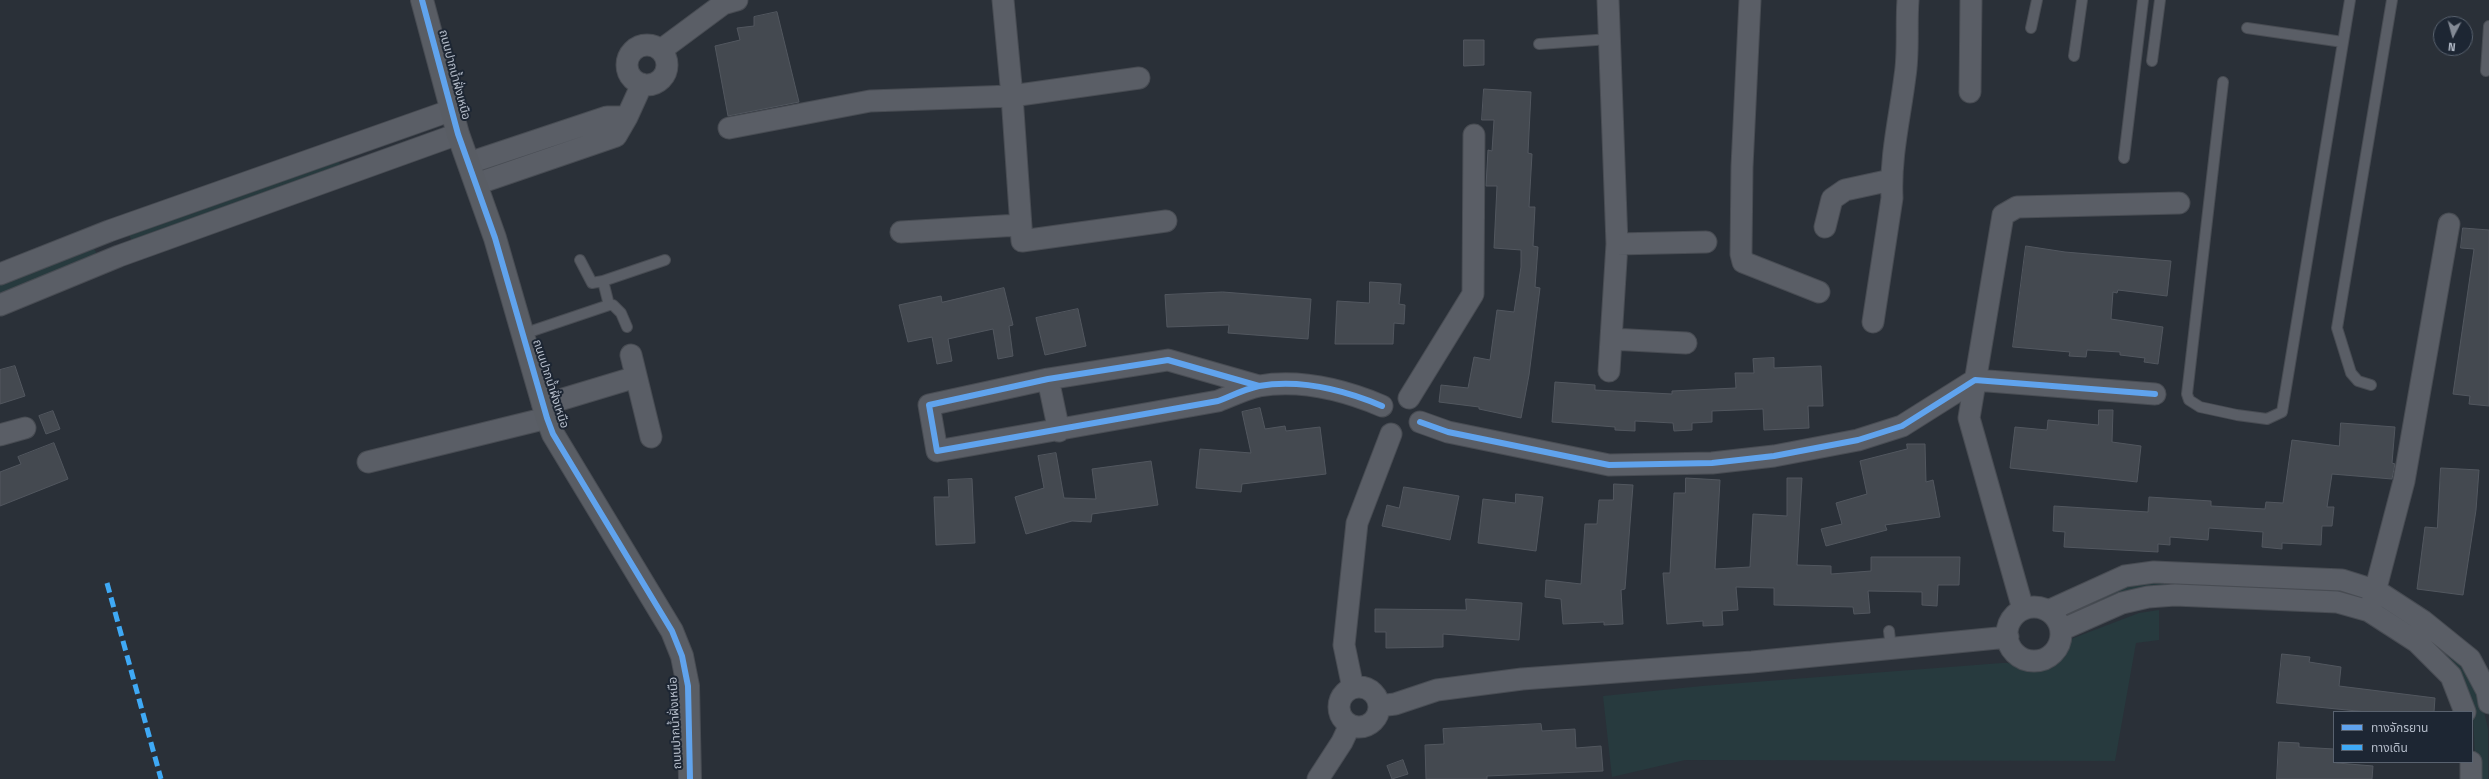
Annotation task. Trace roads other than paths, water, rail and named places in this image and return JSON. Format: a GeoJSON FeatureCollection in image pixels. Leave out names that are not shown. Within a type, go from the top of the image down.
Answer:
{"type":"FeatureCollection","features":[{"type":"Feature","properties":{"kind":"street","name":"ถนนปากน้ำฝั่งเหนือ"},"geometry":{"type":"LineString","coordinates":[[422,0],[458,134],[495,238],[553,434],[672,630],[682,656],[688,686],[690,779]]}},
{"type":"Feature","properties":{"kind":"street"},"geometry":{"type":"LineString","coordinates":[[1003,0],[1012,96],[1019,225],[1022,241],[1166,221]]}},
{"type":"Feature","properties":{"kind":"street"},"geometry":{"type":"LineString","coordinates":[[1608,0],[1617,244],[1609,371]]}},
{"type":"Feature","properties":{"kind":"street"},"geometry":{"type":"LineString","coordinates":[[1750,0],[1742,159],[1741,254],[1743,262],[1819,292]]}},
{"type":"Feature","properties":{"kind":"street"},"geometry":{"type":"LineString","coordinates":[[1873,322],[1892,198],[1891,180],[1896,122],[1906,75],[1908,0]]}},
{"type":"Feature","properties":{"kind":"street"},"geometry":{"type":"LineString","coordinates":[[1970,92],[1971,0]]}},
{"type":"Feature","properties":{"kind":"street"},"geometry":{"type":"LineString","coordinates":[[661,50],[728,1]]}},
{"type":"Feature","properties":{"kind":"street"},"geometry":{"type":"LineString","coordinates":[[649,44],[661,50],[667,62],[664,74],[655,83],[642,84],[636,82],[627,71],[627,58],[630,52],[642,45],[649,44]]}},
{"type":"Feature","properties":{"kind":"street"},"geometry":{"type":"LineString","coordinates":[[729,128],[870,102],[1012,96],[1139,78]]}},
{"type":"Feature","properties":{"kind":"street"},"geometry":{"type":"LineString","coordinates":[[476,184],[616,136],[627,117],[642,84]]}},
{"type":"Feature","properties":{"kind":"street"},"geometry":{"type":"LineString","coordinates":[[0,274],[109,231],[452,110]]}},
{"type":"Feature","properties":{"kind":"street"},"geometry":{"type":"LineString","coordinates":[[469,163],[607,117],[627,117]]}},
{"type":"Feature","properties":{"kind":"street"},"geometry":{"type":"LineString","coordinates":[[0,305],[119,256],[458,134]]}},
{"type":"Feature","properties":{"kind":"street"},"geometry":{"type":"LineString","coordinates":[[1409,398],[1474,294],[1474,135]]}},
{"type":"Feature","properties":{"kind":"street"},"geometry":{"type":"LineString","coordinates":[[1825,227],[1832,199],[1845,190],[1891,180]]}},
{"type":"Feature","properties":{"kind":"street"},"geometry":{"type":"LineString","coordinates":[[2023,610],[1969,418],[2003,215],[2017,207],[2179,203]]}},
{"type":"Feature","properties":{"kind":"street"},"geometry":{"type":"LineString","coordinates":[[2369,611],[2377,591],[2404,481],[2449,224]]}},
{"type":"Feature","properties":{"kind":"street"},"geometry":{"type":"LineString","coordinates":[[901,232],[1019,225]]}},
{"type":"Feature","properties":{"kind":"street"},"geometry":{"type":"LineString","coordinates":[[109,231],[119,256]]}},
{"type":"Feature","properties":{"kind":"street"},"geometry":{"type":"LineString","coordinates":[[1617,244],[1706,242]]}},
{"type":"Feature","properties":{"kind":"street"},"geometry":{"type":"LineString","coordinates":[[1611,339],[1686,343]]}},
{"type":"Feature","properties":{"kind":"street"},"geometry":{"type":"LineString","coordinates":[[631,355],[651,437]]}},
{"type":"Feature","properties":{"kind":"street"},"geometry":{"type":"LineString","coordinates":[[1259,386],[1218,401],[1060,431],[937,451],[929,405],[1048,379],[1168,360],[1259,386],[1298,385],[1352,393],[1382,406]]}},
{"type":"Feature","properties":{"kind":"street"},"geometry":{"type":"LineString","coordinates":[[368,462],[545,411],[636,377]]}},
{"type":"Feature","properties":{"kind":"street"},"geometry":{"type":"LineString","coordinates":[[1048,379],[1060,431]]}},
{"type":"Feature","properties":{"kind":"street"},"geometry":{"type":"LineString","coordinates":[[1420,422],[1470,437],[1609,465],[1712,463],[1774,456],[1858,440],[1902,426],[1975,380],[2155,394]]}},
{"type":"Feature","properties":{"kind":"street"},"geometry":{"type":"LineString","coordinates":[[1400,395],[1409,398],[1420,409],[1420,422],[1414,432],[1409,435],[1396,436],[1391,434],[1382,425],[1380,412],[1382,406],[1393,397],[1400,395]]}},
{"type":"Feature","properties":{"kind":"street"},"geometry":{"type":"LineString","coordinates":[[0,435],[25,428]]}},
{"type":"Feature","properties":{"kind":"street"},"geometry":{"type":"LineString","coordinates":[[1353,688],[1344,645],[1357,523],[1391,434]]}},
{"type":"Feature","properties":{"kind":"street"},"geometry":{"type":"LineString","coordinates":[[2048,611],[2125,576],[2154,572],[2342,580],[2377,591],[2423,621],[2470,660],[2489,699]]}},
{"type":"Feature","properties":{"kind":"street"},"geometry":{"type":"LineString","coordinates":[[2061,630],[2122,604],[2148,596],[2175,595],[2338,602],[2369,611],[2417,642],[2451,676],[2465,711]]}},
{"type":"Feature","properties":{"kind":"street"},"geometry":{"type":"LineString","coordinates":[[2037,607],[2048,611],[2055,617],[2061,630],[2060,644],[2056,650],[2039,660],[2019,656],[2010,646],[2008,637],[2012,619],[2023,610],[2037,607]]}},
{"type":"Feature","properties":{"kind":"street"},"geometry":{"type":"LineString","coordinates":[[1379,706],[1395,704],[1437,690],[1522,679],[1752,662],[1890,640],[2008,637]]}},
{"type":"Feature","properties":{"kind":"street"},"geometry":{"type":"LineString","coordinates":[[1353,688],[1370,690],[1374,694],[1379,706],[1374,719],[1370,723],[1356,726],[1350,724],[1341,715],[1339,703],[1346,692],[1353,688]]}},
{"type":"Feature","properties":{"kind":"street"},"geometry":{"type":"LineString","coordinates":[[1318,779],[1342,742],[1350,724]]}},
{"type":"Feature","properties":{"kind":"street"},"geometry":{"type":"LineString","coordinates":[[2471,763],[2471,779]]}},
{"type":"Feature","properties":{"kind":"lane"},"geometry":{"type":"LineString","coordinates":[[2031,28],[2037,0]]}},
{"type":"Feature","properties":{"kind":"lane"},"geometry":{"type":"LineString","coordinates":[[2074,56],[2082,0]]}},
{"type":"Feature","properties":{"kind":"lane"},"geometry":{"type":"LineString","coordinates":[[2124,158],[2143,0]]}},
{"type":"Feature","properties":{"kind":"lane"},"geometry":{"type":"LineString","coordinates":[[2152,61],[2160,0]]}},
{"type":"Feature","properties":{"kind":"lane"},"geometry":{"type":"LineString","coordinates":[[2224,82],[2187,394],[2190,400],[2200,407],[2267,419],[2282,412],[2350,0]]}},
{"type":"Feature","properties":{"kind":"lane"},"geometry":{"type":"LineString","coordinates":[[2371,385],[2358,381],[2352,373],[2337,328],[2392,0]]}},
{"type":"Feature","properties":{"kind":"lane"},"geometry":{"type":"LineString","coordinates":[[2486,71],[2489,26]]}},
{"type":"Feature","properties":{"kind":"lane"},"geometry":{"type":"LineString","coordinates":[[2247,28],[2343,42]]}},
{"type":"Feature","properties":{"kind":"lane"},"geometry":{"type":"LineString","coordinates":[[1540,44],[1610,39]]}},
{"type":"Feature","properties":{"kind":"lane"},"geometry":{"type":"LineString","coordinates":[[580,260],[592,283],[603,281],[665,260]]}},
{"type":"Feature","properties":{"kind":"lane"},"geometry":{"type":"LineString","coordinates":[[603,281],[609,305]]}},
{"type":"Feature","properties":{"kind":"lane"},"geometry":{"type":"LineString","coordinates":[[523,334],[609,305],[613,305],[621,313],[627,327]]}}]}
